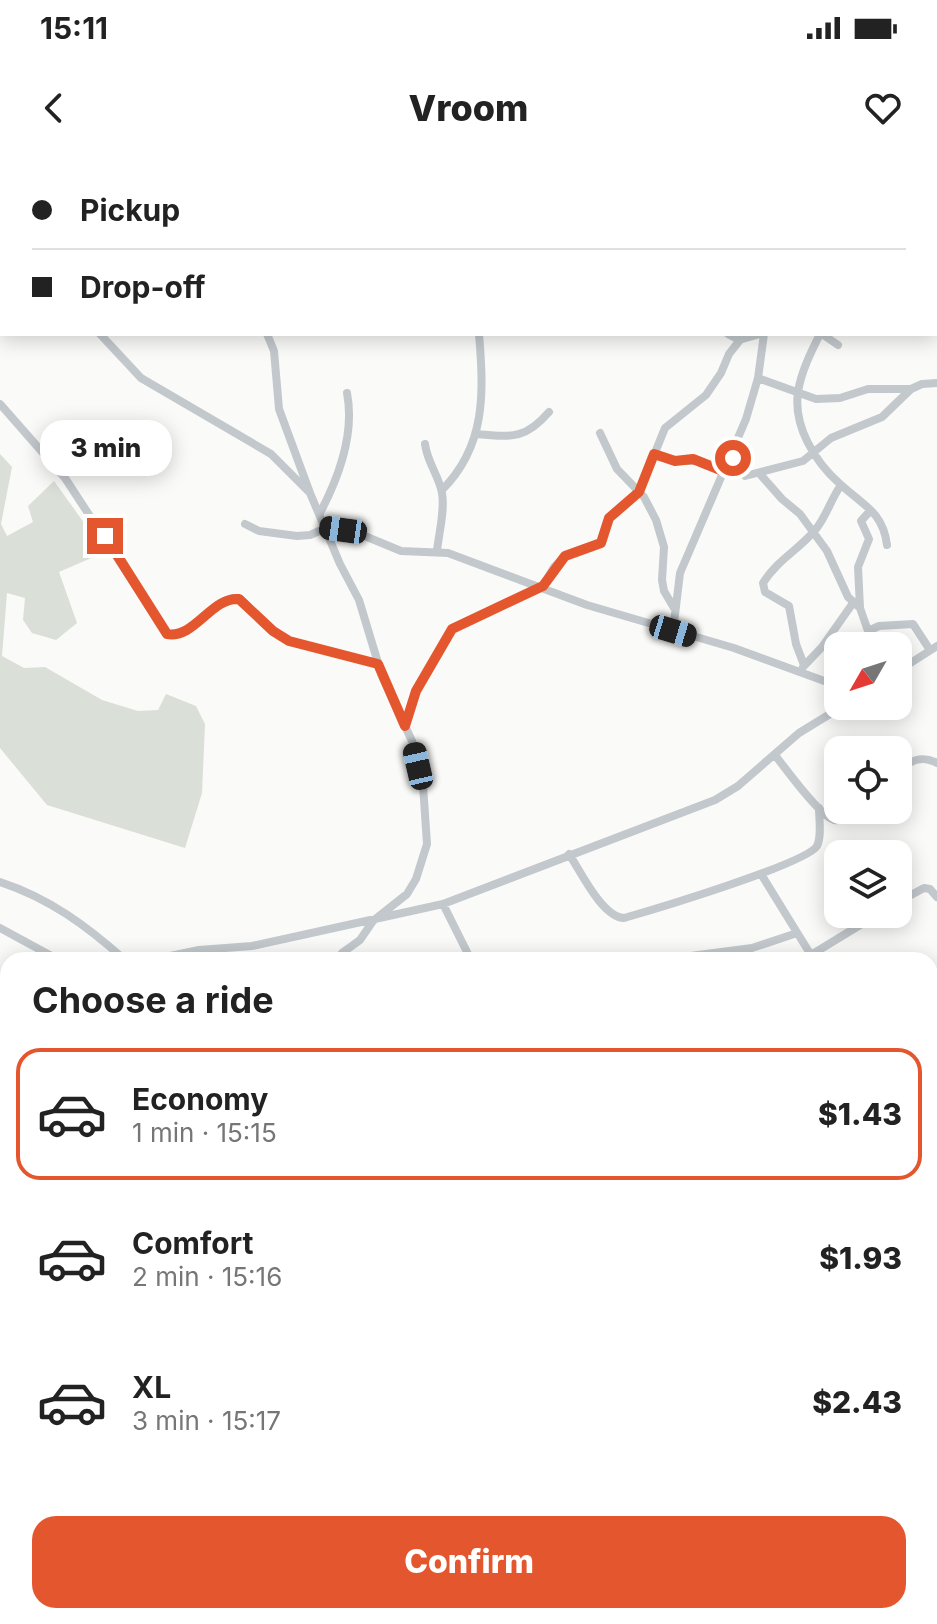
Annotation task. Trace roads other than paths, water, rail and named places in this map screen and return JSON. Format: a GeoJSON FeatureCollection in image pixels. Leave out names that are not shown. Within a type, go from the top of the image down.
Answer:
{"type":"FeatureCollection","features":[{"type":"Feature","properties":{"kind":"street"},"geometry":{"type":"LineString","coordinates":[[102,336],[141,378],[271,454],[310,493]]}},
{"type":"Feature","properties":{"kind":"street"},"geometry":{"type":"LineString","coordinates":[[268,336],[274,351],[279,409],[310,493],[359,600],[378,664],[414,746],[423,785],[426,851],[411,889],[373,921],[360,940],[343,952]]}},
{"type":"Feature","properties":{"kind":"street"},"geometry":{"type":"LineString","coordinates":[[442,490],[460,471],[476,434],[482,380],[479,336]]}},
{"type":"Feature","properties":{"kind":"street"},"geometry":{"type":"LineString","coordinates":[[732,336],[740,340]]}},
{"type":"Feature","properties":{"kind":"street"},"geometry":{"type":"LineString","coordinates":[[405,726],[416,691],[452,629],[543,586],[565,556],[601,543],[609,518],[639,492],[665,428],[706,395],[740,340],[755,336]]}},
{"type":"Feature","properties":{"kind":"street"},"geometry":{"type":"LineString","coordinates":[[673,631],[680,573],[731,455],[758,378],[762,336]]}},
{"type":"Feature","properties":{"kind":"street"},"geometry":{"type":"LineString","coordinates":[[820,336],[798,394],[802,429],[814,453],[841,485],[857,496],[884,526],[887,545]]}},
{"type":"Feature","properties":{"kind":"street"},"geometry":{"type":"LineString","coordinates":[[824,336],[838,345]]}},
{"type":"Feature","properties":{"kind":"street"},"geometry":{"type":"LineString","coordinates":[[758,378],[816,399],[840,398],[868,389],[911,389]]}},
{"type":"Feature","properties":{"kind":"street"},"geometry":{"type":"LineString","coordinates":[[731,455],[744,475],[797,464],[831,438],[882,417],[911,389],[937,383]]}},
{"type":"Feature","properties":{"kind":"street"},"geometry":{"type":"LineString","coordinates":[[320,513],[338,475],[343,453],[349,415],[347,393]]}},
{"type":"Feature","properties":{"kind":"street"},"geometry":{"type":"LineString","coordinates":[[0,404],[65,478],[167,634],[181,633],[220,603],[239,599],[273,631],[289,641],[378,664]]}},
{"type":"Feature","properties":{"kind":"street"},"geometry":{"type":"LineString","coordinates":[[476,434],[514,437],[536,426],[549,412]]}},
{"type":"Feature","properties":{"kind":"street"},"geometry":{"type":"LineString","coordinates":[[600,433],[617,469],[639,492],[651,511],[662,540],[662,580],[666,596],[675,609]]}},
{"type":"Feature","properties":{"kind":"street"},"geometry":{"type":"LineString","coordinates":[[425,444],[426,455],[442,490],[437,551]]}},
{"type":"Feature","properties":{"kind":"street"},"geometry":{"type":"LineString","coordinates":[[654,454],[675,461],[693,459],[723,471]]}},
{"type":"Feature","properties":{"kind":"street"},"geometry":{"type":"LineString","coordinates":[[759,473],[797,511],[827,551],[846,593],[857,606],[869,632],[879,626],[913,624],[933,648],[912,662]]}},
{"type":"Feature","properties":{"kind":"street"},"geometry":{"type":"LineString","coordinates":[[802,668],[789,606],[765,592],[762,586],[781,559],[813,532],[827,514],[841,485]]}},
{"type":"Feature","properties":{"kind":"street"},"geometry":{"type":"LineString","coordinates":[[802,668],[857,606],[858,567],[869,539],[861,521],[870,511]]}},
{"type":"Feature","properties":{"kind":"street"},"geometry":{"type":"LineString","coordinates":[[245,524],[262,531],[305,536],[326,528],[360,534],[401,551],[437,551],[543,586],[587,605],[802,668],[824,679]]}},
{"type":"Feature","properties":{"kind":"street"},"geometry":{"type":"LineString","coordinates":[[186,952],[252,946],[443,904],[705,805],[738,786],[799,733],[824,718]]}},
{"type":"Feature","properties":{"kind":"street"},"geometry":{"type":"LineString","coordinates":[[775,755],[824,812]]}},
{"type":"Feature","properties":{"kind":"street"},"geometry":{"type":"LineString","coordinates":[[912,761],[928,759],[937,763]]}},
{"type":"Feature","properties":{"kind":"street"},"geometry":{"type":"LineString","coordinates":[[569,854],[603,906],[610,914],[620,918],[761,874],[814,849],[819,840],[819,808]]}},
{"type":"Feature","properties":{"kind":"street"},"geometry":{"type":"LineString","coordinates":[[761,874],[809,952]]}},
{"type":"Feature","properties":{"kind":"street"},"geometry":{"type":"LineString","coordinates":[[0,882],[43,899],[65,912],[115,952]]}},
{"type":"Feature","properties":{"kind":"street"},"geometry":{"type":"LineString","coordinates":[[912,894],[924,888],[930,889],[937,897]]}},
{"type":"Feature","properties":{"kind":"street"},"geometry":{"type":"LineString","coordinates":[[443,904],[467,952]]}},
{"type":"Feature","properties":{"kind":"street"},"geometry":{"type":"LineString","coordinates":[[0,928],[44,952]]}},
{"type":"Feature","properties":{"kind":"street"},"geometry":{"type":"LineString","coordinates":[[822,952],[857,928]]}},
{"type":"Feature","properties":{"kind":"street"},"geometry":{"type":"LineString","coordinates":[[721,952],[752,948],[797,933]]}}]}
